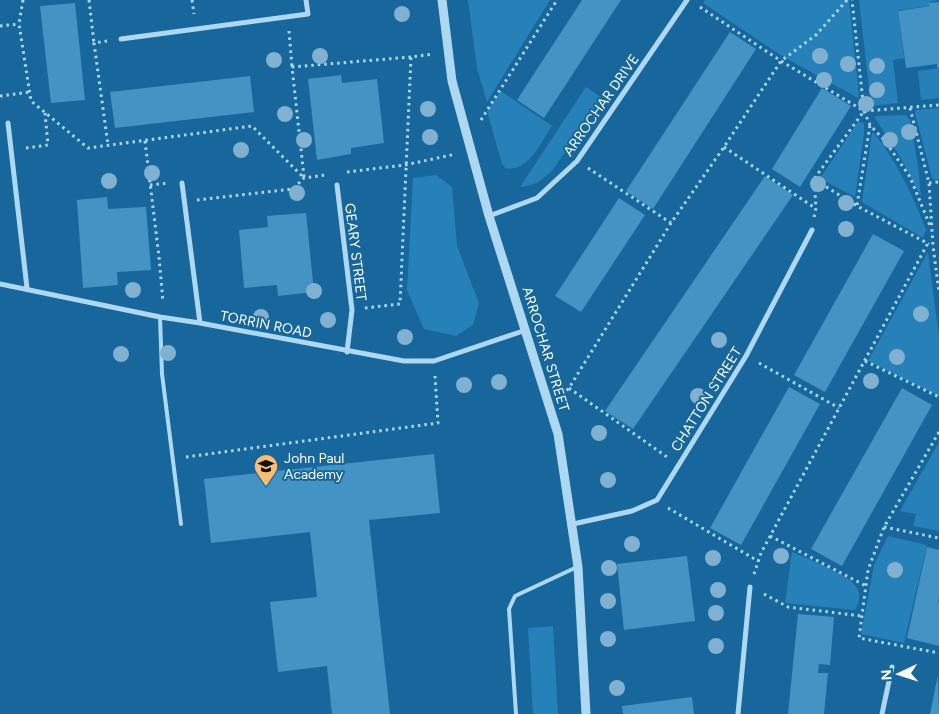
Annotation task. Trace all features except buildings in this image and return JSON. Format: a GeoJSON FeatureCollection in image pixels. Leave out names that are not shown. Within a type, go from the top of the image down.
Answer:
{"type":"FeatureCollection","features":[{"type":"Feature","properties":{"kind":"street"},"geometry":{"type":"LineString","coordinates":[[121,39],[308,14],[306,0]]}},
{"type":"Feature","properties":{"kind":"street","name":"ARROCHAR STREET"},"geometry":{"type":"LineString","coordinates":[[442,0],[452,81],[489,216],[558,434],[578,566],[586,714]]}},
{"type":"Feature","properties":{"kind":"street","name":"ARROCHAR DRIVE"},"geometry":{"type":"LineString","coordinates":[[489,216],[537,198],[578,161],[687,0]]}},
{"type":"Feature","properties":{"kind":"street"},"geometry":{"type":"LineString","coordinates":[[8,122],[27,288]]}},
{"type":"Feature","properties":{"kind":"street"},"geometry":{"type":"LineString","coordinates":[[182,183],[200,323]]}},
{"type":"Feature","properties":{"kind":"street","name":"GEARY STREET"},"geometry":{"type":"LineString","coordinates":[[337,185],[352,310],[347,352]]}},
{"type":"Feature","properties":{"kind":"street","name":"CHATTON STREET"},"geometry":{"type":"LineString","coordinates":[[572,524],[632,511],[657,500],[746,356],[812,230]]}},
{"type":"Feature","properties":{"kind":"street","name":"TORRIN ROAD"},"geometry":{"type":"LineString","coordinates":[[0,284],[162,317],[404,361],[434,361],[526,330]]}},
{"type":"Feature","properties":{"kind":"street"},"geometry":{"type":"LineString","coordinates":[[738,714],[750,587]]}},
{"type":"Feature","properties":{"kind":"street"},"geometry":{"type":"LineString","coordinates":[[882,714],[892,667]]}},
{"type":"Feature","properties":{"kind":"lane"},"geometry":{"type":"LineString","coordinates":[[162,317],[162,374],[181,524]]}},
{"type":"Feature","properties":{"kind":"lane"},"geometry":{"type":"LineString","coordinates":[[516,714],[509,609],[515,596],[578,566]]}},
{"type":"Feature","properties":{"kind":"path"},"geometry":{"type":"LineString","coordinates":[[23,0],[20,24],[31,101],[88,148],[252,126],[304,178],[288,16]]}},
{"type":"Feature","properties":{"kind":"path"},"geometry":{"type":"LineString","coordinates":[[89,0],[108,145]]}},
{"type":"Feature","properties":{"kind":"path"},"geometry":{"type":"LineString","coordinates":[[468,140],[557,0]]}},
{"type":"Feature","properties":{"kind":"path"},"geometry":{"type":"LineString","coordinates":[[550,408],[569,388],[671,223],[724,148],[781,61],[816,35],[847,0]]}},
{"type":"Feature","properties":{"kind":"path"},"geometry":{"type":"LineString","coordinates":[[852,0],[864,111],[870,125],[885,141],[910,178],[932,231]]}},
{"type":"Feature","properties":{"kind":"path"},"geometry":{"type":"LineString","coordinates":[[698,6],[781,61],[864,111],[939,105]]}},
{"type":"Feature","properties":{"kind":"path"},"geometry":{"type":"LineString","coordinates":[[0,26],[20,24]]}},
{"type":"Feature","properties":{"kind":"path"},"geometry":{"type":"LineString","coordinates":[[94,43],[121,39]]}},
{"type":"Feature","properties":{"kind":"path"},"geometry":{"type":"LineString","coordinates":[[292,67],[448,53]]}},
{"type":"Feature","properties":{"kind":"path"},"geometry":{"type":"LineString","coordinates":[[352,310],[400,304],[411,57]]}},
{"type":"Feature","properties":{"kind":"path"},"geometry":{"type":"LineString","coordinates":[[0,96],[30,92]]}},
{"type":"Feature","properties":{"kind":"path"},"geometry":{"type":"LineString","coordinates":[[910,108],[929,183],[939,292]]}},
{"type":"Feature","properties":{"kind":"path"},"geometry":{"type":"LineString","coordinates":[[812,230],[816,208],[814,180],[864,111]]}},
{"type":"Feature","properties":{"kind":"path"},"geometry":{"type":"LineString","coordinates":[[11,151],[48,145],[45,113]]}},
{"type":"Feature","properties":{"kind":"path"},"geometry":{"type":"LineString","coordinates":[[857,206],[870,125]]}},
{"type":"Feature","properties":{"kind":"path"},"geometry":{"type":"LineString","coordinates":[[145,141],[159,257],[162,317]]}},
{"type":"Feature","properties":{"kind":"path"},"geometry":{"type":"LineString","coordinates":[[724,148],[816,208]]}},
{"type":"Feature","properties":{"kind":"path"},"geometry":{"type":"LineString","coordinates":[[578,161],[671,223]]}},
{"type":"Feature","properties":{"kind":"path"},"geometry":{"type":"LineString","coordinates":[[814,180],[857,206],[934,246]]}},
{"type":"Feature","properties":{"kind":"path"},"geometry":{"type":"LineString","coordinates":[[929,183],[939,182]]}},
{"type":"Feature","properties":{"kind":"path"},"geometry":{"type":"LineString","coordinates":[[862,616],[788,606],[750,587],[758,561],[770,536],[928,243]]}},
{"type":"Feature","properties":{"kind":"path"},"geometry":{"type":"LineString","coordinates":[[746,356],[840,408]]}},
{"type":"Feature","properties":{"kind":"path"},"geometry":{"type":"LineString","coordinates":[[173,459],[438,423],[434,361]]}},
{"type":"Feature","properties":{"kind":"path"},"geometry":{"type":"LineString","coordinates":[[864,361],[939,397]]}},
{"type":"Feature","properties":{"kind":"path"},"geometry":{"type":"LineString","coordinates":[[569,388],[678,465]]}},
{"type":"Feature","properties":{"kind":"path"},"geometry":{"type":"LineString","coordinates":[[939,432],[884,527],[868,570],[859,638],[939,654]]}},
{"type":"Feature","properties":{"kind":"path"},"geometry":{"type":"LineString","coordinates":[[655,500],[758,561]]}},
{"type":"Feature","properties":{"kind":"path"},"geometry":{"type":"LineString","coordinates":[[884,527],[939,538]]}},
{"type":"Feature","properties":{"kind":"path"},"geometry":{"type":"LineString","coordinates":[[770,536],[866,586]]}},
{"type":"Feature","properties":{"kind":"shaded area"},"geometry":{"type":"Polygon","coordinates":[[[468,0],[550,0],[487,102],[477,68],[468,0]]]}},
{"type":"Feature","properties":{"kind":"shaded area"},"geometry":{"type":"Polygon","coordinates":[[[705,0],[849,0],[858,98],[782,56],[703,3],[705,0]]]}},
{"type":"Feature","properties":{"kind":"shaded area"},"geometry":{"type":"Polygon","coordinates":[[[859,0],[939,0],[929,2],[929,6],[898,10],[904,58],[893,60],[898,103],[871,106],[859,0]]]}},
{"type":"Feature","properties":{"kind":"shaded area"},"geometry":{"type":"Polygon","coordinates":[[[939,68],[939,98],[921,100],[918,71],[939,68]]]}},
{"type":"Feature","properties":{"kind":"shaded area"},"geometry":{"type":"Polygon","coordinates":[[[586,87],[602,98],[552,171],[537,183],[520,187],[586,87]]]}},
{"type":"Feature","properties":{"kind":"shaded area"},"geometry":{"type":"Polygon","coordinates":[[[501,91],[552,126],[533,155],[520,166],[513,168],[505,168],[502,164],[487,111],[501,91]]]}},
{"type":"Feature","properties":{"kind":"shaded area"},"geometry":{"type":"Polygon","coordinates":[[[939,108],[939,179],[935,180],[932,178],[915,113],[916,110],[939,108]]]}},
{"type":"Feature","properties":{"kind":"shaded area"},"geometry":{"type":"Polygon","coordinates":[[[906,115],[910,120],[921,197],[902,160],[875,118],[876,116],[906,115]]]}},
{"type":"Feature","properties":{"kind":"shaded area"},"geometry":{"type":"Polygon","coordinates":[[[858,122],[864,124],[864,134],[855,197],[821,179],[821,177],[858,122]]]}},
{"type":"Feature","properties":{"kind":"shaded area"},"geometry":{"type":"Polygon","coordinates":[[[872,133],[874,133],[890,155],[916,204],[926,230],[923,238],[862,202],[872,133]]]}},
{"type":"Feature","properties":{"kind":"shaded area"},"geometry":{"type":"Polygon","coordinates":[[[436,175],[452,187],[457,246],[479,303],[473,325],[456,336],[424,329],[407,290],[413,178],[436,175]]]}},
{"type":"Feature","properties":{"kind":"shaded area"},"geometry":{"type":"Polygon","coordinates":[[[928,252],[939,337],[939,396],[868,361],[928,252]]]}},
{"type":"Feature","properties":{"kind":"shaded area"},"geometry":{"type":"Polygon","coordinates":[[[939,442],[939,531],[913,526],[916,514],[900,511],[939,442]]]}},
{"type":"Feature","properties":{"kind":"shaded area"},"geometry":{"type":"Polygon","coordinates":[[[888,536],[927,545],[904,643],[861,634],[874,565],[888,536]]]}},
{"type":"Feature","properties":{"kind":"shaded area"},"geometry":{"type":"Polygon","coordinates":[[[792,552],[828,567],[853,583],[857,588],[859,597],[855,610],[785,603],[792,552]]]}},
{"type":"Feature","properties":{"kind":"shaded area"},"geometry":{"type":"Polygon","coordinates":[[[553,626],[558,714],[533,714],[528,628],[553,626]]]}},
{"type":"Feature","properties":{"kind":"place","name":"John Paul Academy"},"geometry":{"type":"Point","coordinates":[266,487]}}]}
